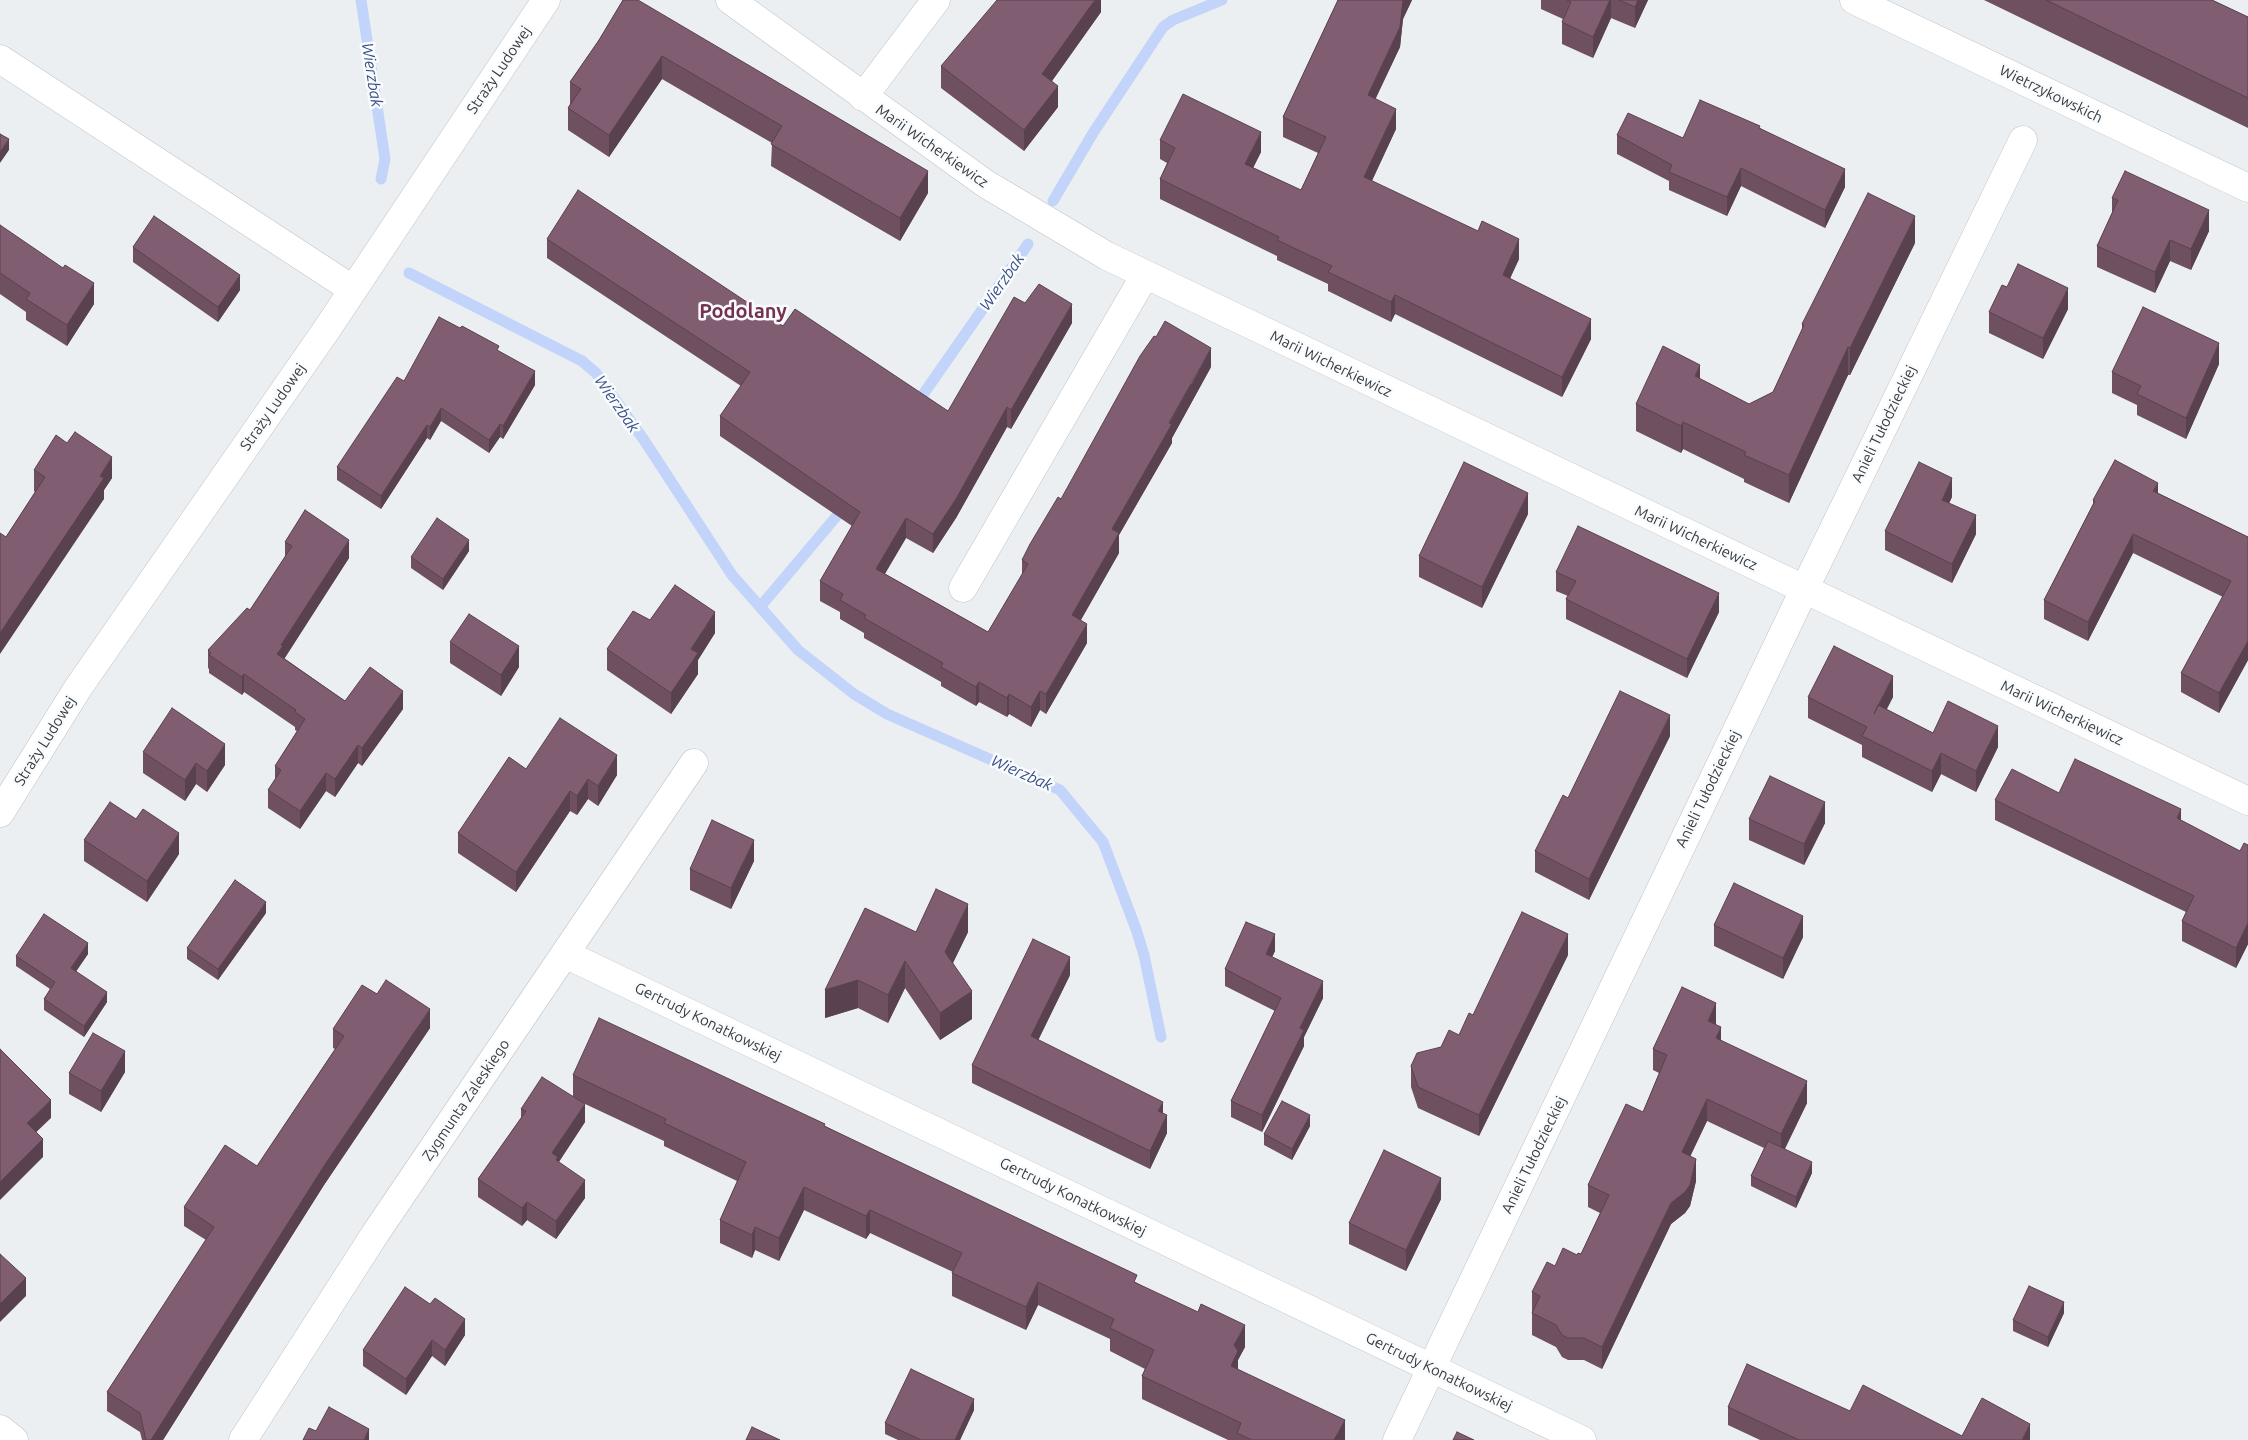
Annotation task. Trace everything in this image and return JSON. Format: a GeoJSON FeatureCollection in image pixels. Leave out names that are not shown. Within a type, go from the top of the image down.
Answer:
{"type":"FeatureCollection","features":[{"type":"Feature","properties":{"kind":"street","name":"Straży Ludowej"},"geometry":{"type":"LineString","coordinates":[[0,813],[78,688],[352,289],[546,0]]}},
{"type":"Feature","properties":{"kind":"street","name":"Marii Wicherkiewicz"},"geometry":{"type":"LineString","coordinates":[[730,0],[986,184],[1107,256],[2248,801]]}},
{"type":"Feature","properties":{"kind":"street"},"geometry":{"type":"LineString","coordinates":[[863,96],[936,0]]}},
{"type":"Feature","properties":{"kind":"street","name":"Wietrzykowskich"},"geometry":{"type":"LineString","coordinates":[[1854,0],[2248,188]]}},
{"type":"Feature","properties":{"kind":"street"},"geometry":{"type":"LineString","coordinates":[[0,59],[352,289]]}},
{"type":"Feature","properties":{"kind":"street","name":"Anieli Tułodzieckiej"},"geometry":{"type":"LineString","coordinates":[[1397,1440],[1804,590],[2023,140]]}},
{"type":"Feature","properties":{"kind":"street"},"geometry":{"type":"LineString","coordinates":[[963,588],[1145,275]]}},
{"type":"Feature","properties":{"kind":"street","name":"Zygmunta Zaleskiego"},"geometry":{"type":"LineString","coordinates":[[243,1440],[375,1234],[694,763]]}},
{"type":"Feature","properties":{"kind":"street","name":"Gertrudy Konatkowskiej"},"geometry":{"type":"LineString","coordinates":[[565,954],[1582,1440]]}},
{"type":"Feature","properties":{"kind":"street"},"geometry":{"type":"LineString","coordinates":[[0,1429],[14,1440]]}},
{"type":"Feature","properties":{"kind":"building"},"geometry":{"type":"Polygon","coordinates":[[[623,0],[638,0],[928,171],[900,218],[771,144],[782,126],[662,56],[609,135],[568,108],[581,89],[570,82],[599,40],[623,0]]]}},
{"type":"Feature","properties":{"kind":"building"},"geometry":{"type":"Polygon","coordinates":[[[997,0],[1095,0],[1042,74],[1058,86],[1024,130],[941,66],[997,0]]]}},
{"type":"Feature","properties":{"kind":"building"},"geometry":{"type":"Polygon","coordinates":[[[1338,0],[1403,0],[1400,27],[1368,95],[1396,109],[1364,177],[1478,231],[1482,221],[1519,239],[1503,275],[1591,319],[1562,377],[1395,295],[1391,302],[1328,272],[1332,266],[1277,240],[1279,237],[1160,179],[1175,148],[1160,140],[1183,94],[1261,132],[1245,164],[1301,190],[1326,137],[1283,117],[1338,0]]]}},
{"type":"Feature","properties":{"kind":"building"},"geometry":{"type":"Polygon","coordinates":[[[1567,0],[1610,0],[1593,37],[1562,22],[1571,2],[1567,0]]]}},
{"type":"Feature","properties":{"kind":"building"},"geometry":{"type":"Polygon","coordinates":[[[1619,0],[1638,0],[1635,7],[1619,0]]]}},
{"type":"Feature","properties":{"kind":"building"},"geometry":{"type":"Polygon","coordinates":[[[2046,0],[2212,0],[2248,17],[2248,98],[2046,0]]]}},
{"type":"Feature","properties":{"kind":"building"},"geometry":{"type":"Polygon","coordinates":[[[1700,100],[1760,126],[1759,128],[1845,169],[1825,210],[1741,168],[1727,197],[1669,172],[1672,165],[1617,135],[1628,113],[1683,138],[1700,100]]]}},
{"type":"Feature","properties":{"kind":"building"},"geometry":{"type":"Polygon","coordinates":[[[0,134],[9,139],[0,152],[0,134]]]}},
{"type":"Feature","properties":{"kind":"building"},"geometry":{"type":"Polygon","coordinates":[[[2125,171],[2209,210],[2191,249],[2170,240],[2155,272],[2097,246],[2118,200],[2112,198],[2125,171]]]}},
{"type":"Feature","properties":{"kind":"building"},"geometry":{"type":"Polygon","coordinates":[[[578,190],[783,326],[795,309],[948,411],[1014,297],[1025,303],[1039,284],[1072,304],[1011,410],[1007,407],[956,499],[933,534],[906,518],[876,569],[988,632],[1028,564],[1022,560],[1030,544],[1058,497],[1061,499],[1140,356],[1154,336],[1156,337],[1165,321],[1211,348],[1169,423],[1172,424],[1112,529],[1119,533],[1072,615],[1087,624],[1046,694],[1040,691],[1031,707],[1009,694],[1007,698],[979,682],[976,687],[941,667],[943,663],[864,618],[866,615],[840,600],[843,594],[820,581],[860,512],[720,416],[750,372],[547,239],[578,190]]]}},
{"type":"Feature","properties":{"kind":"building"},"geometry":{"type":"Polygon","coordinates":[[[1868,193],[1915,216],[1850,348],[1848,347],[1789,475],[1744,455],[1746,452],[1683,422],[1681,426],[1636,404],[1663,346],[1700,365],[1695,376],[1749,404],[1773,392],[1804,325],[1802,324],[1868,193]]]}},
{"type":"Feature","properties":{"kind":"building"},"geometry":{"type":"Polygon","coordinates":[[[154,216],[240,275],[218,307],[133,247],[154,216]]]}},
{"type":"Feature","properties":{"kind":"building"},"geometry":{"type":"Polygon","coordinates":[[[0,225],[63,268],[65,265],[94,283],[67,325],[26,299],[30,293],[0,273],[0,225]]]}},
{"type":"Feature","properties":{"kind":"building"},"geometry":{"type":"Polygon","coordinates":[[[2018,264],[2068,288],[2043,338],[1989,312],[2002,285],[2007,287],[2018,264]]]}},
{"type":"Feature","properties":{"kind":"building"},"geometry":{"type":"Polygon","coordinates":[[[2143,307],[2219,343],[2186,418],[2137,394],[2141,386],[2112,372],[2143,307]]]}},
{"type":"Feature","properties":{"kind":"building"},"geometry":{"type":"Polygon","coordinates":[[[439,317],[460,328],[462,326],[499,346],[497,350],[535,371],[503,426],[500,424],[489,440],[441,408],[430,427],[427,425],[381,496],[337,467],[397,377],[404,381],[439,317]]]}},
{"type":"Feature","properties":{"kind":"building"},"geometry":{"type":"Polygon","coordinates":[[[75,432],[112,457],[100,476],[104,478],[0,633],[0,533],[6,537],[45,477],[34,470],[56,435],[67,443],[75,432]]]}},
{"type":"Feature","properties":{"kind":"building"},"geometry":{"type":"Polygon","coordinates":[[[2115,460],[2158,483],[2153,491],[2248,537],[2248,641],[2219,693],[2181,673],[2231,581],[2133,534],[2088,622],[2044,600],[2095,501],[2093,500],[2115,460]]]}},
{"type":"Feature","properties":{"kind":"building"},"geometry":{"type":"Polygon","coordinates":[[[1464,462],[1528,493],[1482,587],[1419,556],[1464,462]]]}},
{"type":"Feature","properties":{"kind":"building"},"geometry":{"type":"Polygon","coordinates":[[[1919,462],[1952,478],[1942,500],[1976,515],[1952,564],[1885,531],[1919,462]]]}},
{"type":"Feature","properties":{"kind":"building"},"geometry":{"type":"Polygon","coordinates":[[[305,510],[349,540],[277,654],[345,701],[370,667],[403,691],[362,748],[358,745],[335,779],[326,773],[300,811],[268,790],[281,770],[275,766],[305,719],[295,712],[296,710],[244,674],[242,677],[209,655],[211,653],[208,650],[247,608],[250,610],[292,546],[285,542],[305,510]]]}},
{"type":"Feature","properties":{"kind":"building"},"geometry":{"type":"Polygon","coordinates":[[[437,518],[469,540],[443,579],[411,557],[437,518]]]}},
{"type":"Feature","properties":{"kind":"building"},"geometry":{"type":"Polygon","coordinates":[[[1578,526],[1719,593],[1687,659],[1566,599],[1576,581],[1556,572],[1578,526]]]}},
{"type":"Feature","properties":{"kind":"building"},"geometry":{"type":"Polygon","coordinates":[[[675,585],[715,612],[691,649],[698,653],[671,693],[607,649],[633,611],[650,620],[675,585]]]}},
{"type":"Feature","properties":{"kind":"building"},"geometry":{"type":"Polygon","coordinates":[[[469,614],[519,646],[501,675],[450,642],[469,614]]]}},
{"type":"Feature","properties":{"kind":"building"},"geometry":{"type":"Polygon","coordinates":[[[1834,646],[1893,676],[1878,705],[1933,733],[1948,701],[1998,726],[1976,771],[1941,753],[1932,771],[1862,736],[1867,727],[1808,697],[1834,646]]]}},
{"type":"Feature","properties":{"kind":"building"},"geometry":{"type":"Polygon","coordinates":[[[1620,691],[1670,715],[1589,879],[1535,851],[1563,795],[1568,798],[1620,691]]]}},
{"type":"Feature","properties":{"kind":"building"},"geometry":{"type":"Polygon","coordinates":[[[172,708],[225,744],[207,771],[196,763],[185,780],[143,752],[172,708]]]}},
{"type":"Feature","properties":{"kind":"building"},"geometry":{"type":"Polygon","coordinates":[[[560,718],[617,755],[598,786],[588,779],[577,796],[570,791],[516,872],[458,833],[509,757],[526,769],[560,718]]]}},
{"type":"Feature","properties":{"kind":"building"},"geometry":{"type":"Polygon","coordinates":[[[2075,759],[2181,809],[2177,818],[2240,851],[2244,843],[2248,845],[2248,923],[2236,948],[2182,921],[2194,896],[1995,800],[2012,769],[2059,793],[2075,759]]]}},
{"type":"Feature","properties":{"kind":"building"},"geometry":{"type":"Polygon","coordinates":[[[1770,776],[1825,802],[1804,844],[1749,819],[1770,776]]]}},
{"type":"Feature","properties":{"kind":"building"},"geometry":{"type":"Polygon","coordinates":[[[110,802],[136,819],[143,809],[179,833],[147,881],[84,840],[110,802]]]}},
{"type":"Feature","properties":{"kind":"building"},"geometry":{"type":"Polygon","coordinates":[[[712,820],[754,840],[731,888],[690,869],[712,820]]]}},
{"type":"Feature","properties":{"kind":"building"},"geometry":{"type":"Polygon","coordinates":[[[235,880],[266,902],[218,969],[187,948],[235,880]]]}},
{"type":"Feature","properties":{"kind":"building"},"geometry":{"type":"Polygon","coordinates":[[[1734,883],[1803,916],[1783,958],[1714,925],[1734,883]]]}},
{"type":"Feature","properties":{"kind":"building"},"geometry":{"type":"Polygon","coordinates":[[[936,889],[968,904],[945,952],[972,991],[940,1013],[905,961],[888,995],[858,980],[825,990],[865,908],[916,932],[936,889]]]}},
{"type":"Feature","properties":{"kind":"building"},"geometry":{"type":"Polygon","coordinates":[[[1522,912],[1568,934],[1479,1115],[1418,1087],[1411,1066],[1417,1053],[1441,1047],[1449,1030],[1459,1035],[1469,1013],[1473,1015],[1522,912]]]}},
{"type":"Feature","properties":{"kind":"building"},"geometry":{"type":"Polygon","coordinates":[[[44,914],[88,943],[71,968],[107,992],[84,1026],[44,999],[55,982],[16,956],[44,914]]]}},
{"type":"Feature","properties":{"kind":"building"},"geometry":{"type":"Polygon","coordinates":[[[1246,922],[1275,934],[1266,954],[1323,981],[1300,1028],[1304,1030],[1262,1115],[1231,1101],[1281,998],[1225,969],[1246,922]]]}},
{"type":"Feature","properties":{"kind":"building"},"geometry":{"type":"Polygon","coordinates":[[[1033,939],[1070,957],[1031,1036],[1163,1102],[1158,1111],[1167,1115],[1150,1151],[972,1065],[1033,939]]]}},
{"type":"Feature","properties":{"kind":"building"},"geometry":{"type":"Polygon","coordinates":[[[386,980],[430,1009],[324,1166],[151,1440],[146,1440],[140,1413],[107,1392],[214,1227],[184,1207],[225,1145],[257,1166],[344,1036],[333,1029],[362,985],[377,994],[386,980]]]}},
{"type":"Feature","properties":{"kind":"building"},"geometry":{"type":"Polygon","coordinates":[[[1682,987],[1716,1003],[1708,1021],[1721,1027],[1716,1038],[1807,1081],[1781,1134],[1707,1099],[1682,1152],[1696,1159],[1690,1185],[1685,1192],[1671,1203],[1602,1347],[1584,1338],[1568,1338],[1562,1335],[1556,1325],[1532,1313],[1540,1296],[1532,1292],[1547,1262],[1555,1266],[1563,1248],[1577,1255],[1578,1253],[1581,1254],[1609,1195],[1588,1185],[1626,1104],[1643,1112],[1667,1055],[1653,1049],[1682,987]]]}},
{"type":"Feature","properties":{"kind":"building"},"geometry":{"type":"Polygon","coordinates":[[[599,1018],[825,1124],[824,1126],[1137,1275],[1134,1282],[1198,1312],[1201,1304],[1245,1325],[1234,1345],[1238,1351],[1231,1366],[1345,1420],[1334,1440],[1252,1440],[1237,1433],[1241,1423],[1142,1376],[1154,1350],[1110,1328],[1114,1319],[1038,1282],[1026,1307],[952,1273],[962,1253],[870,1210],[866,1216],[804,1187],[779,1238],[755,1227],[752,1235],[720,1220],[746,1162],[664,1123],[666,1119],[573,1075],[599,1018]]]}},
{"type":"Feature","properties":{"kind":"building"},"geometry":{"type":"Polygon","coordinates":[[[93,1033],[125,1051],[101,1091],[69,1073],[93,1033]]]}},
{"type":"Feature","properties":{"kind":"building"},"geometry":{"type":"Polygon","coordinates":[[[0,1049],[51,1100],[27,1123],[43,1139],[0,1182],[0,1049]]]}},
{"type":"Feature","properties":{"kind":"building"},"geometry":{"type":"Polygon","coordinates":[[[542,1077],[585,1104],[552,1153],[558,1157],[556,1160],[585,1180],[556,1221],[527,1202],[522,1208],[478,1179],[526,1111],[521,1109],[542,1077]]]}},
{"type":"Feature","properties":{"kind":"building"},"geometry":{"type":"Polygon","coordinates":[[[1282,1101],[1310,1115],[1292,1149],[1264,1134],[1282,1101]]]}},
{"type":"Feature","properties":{"kind":"building"},"geometry":{"type":"Polygon","coordinates":[[[1768,1141],[1812,1162],[1796,1197],[1751,1176],[1768,1141]]]}},
{"type":"Feature","properties":{"kind":"building"},"geometry":{"type":"Polygon","coordinates":[[[1384,1150],[1441,1178],[1406,1250],[1349,1223],[1384,1150]]]}},
{"type":"Feature","properties":{"kind":"building"},"geometry":{"type":"Polygon","coordinates":[[[0,1254],[26,1278],[0,1304],[0,1254]]]}},
{"type":"Feature","properties":{"kind":"building"},"geometry":{"type":"Polygon","coordinates":[[[2029,1286],[2064,1302],[2048,1337],[2013,1320],[2029,1286]]]}},
{"type":"Feature","properties":{"kind":"building"},"geometry":{"type":"Polygon","coordinates":[[[405,1287],[430,1304],[435,1298],[465,1319],[445,1350],[432,1340],[406,1379],[363,1350],[405,1287]]]}},
{"type":"Feature","properties":{"kind":"building"},"geometry":{"type":"Polygon","coordinates":[[[1747,1364],[1850,1411],[1863,1385],[1962,1436],[1982,1398],[2030,1424],[2022,1440],[1799,1440],[1728,1407],[1747,1364]]]}},
{"type":"Feature","properties":{"kind":"building"},"geometry":{"type":"Polygon","coordinates":[[[911,1369],[974,1399],[955,1440],[921,1440],[885,1423],[911,1369]]]}},
{"type":"Feature","properties":{"kind":"building"},"geometry":{"type":"Polygon","coordinates":[[[329,1407],[369,1429],[364,1440],[303,1440],[309,1428],[316,1431],[329,1407]]]}},
{"type":"Feature","properties":{"kind":"building"},"geometry":{"type":"Polygon","coordinates":[[[752,1427],[780,1440],[746,1440],[752,1427]]]}},
{"type":"Feature","properties":{"kind":"building"},"geometry":{"type":"Polygon","coordinates":[[[1457,1432],[1474,1440],[1453,1440],[1457,1432]]]}},
{"type":"Feature","properties":{"kind":"waterway","name":"Wierzbak"},"geometry":{"type":"LineString","coordinates":[[361,0],[385,159],[381,179]]}},
{"type":"Feature","properties":{"kind":"waterway","name":"Wierzbak"},"geometry":{"type":"LineString","coordinates":[[1053,201],[1093,133],[1163,27],[1173,20],[1222,0]]}},
{"type":"Feature","properties":{"kind":"waterway","name":"Wierzbak"},"geometry":{"type":"LineString","coordinates":[[915,406],[1028,244]]}},
{"type":"Feature","properties":{"kind":"waterway","name":"Wierzbak"},"geometry":{"type":"LineString","coordinates":[[409,273],[582,361],[596,373],[644,440],[732,575],[798,650],[854,694],[887,714],[1060,790],[1103,842],[1144,955],[1161,1037]]}},
{"type":"Feature","properties":{"kind":"waterway","name":"Wierzbak"},"geometry":{"type":"LineString","coordinates":[[760,607],[846,505]]}},
{"type":"Feature","properties":{"kind":"district","name":"Podolany"},"geometry":{"type":"Point","coordinates":[743,311]}}]}
